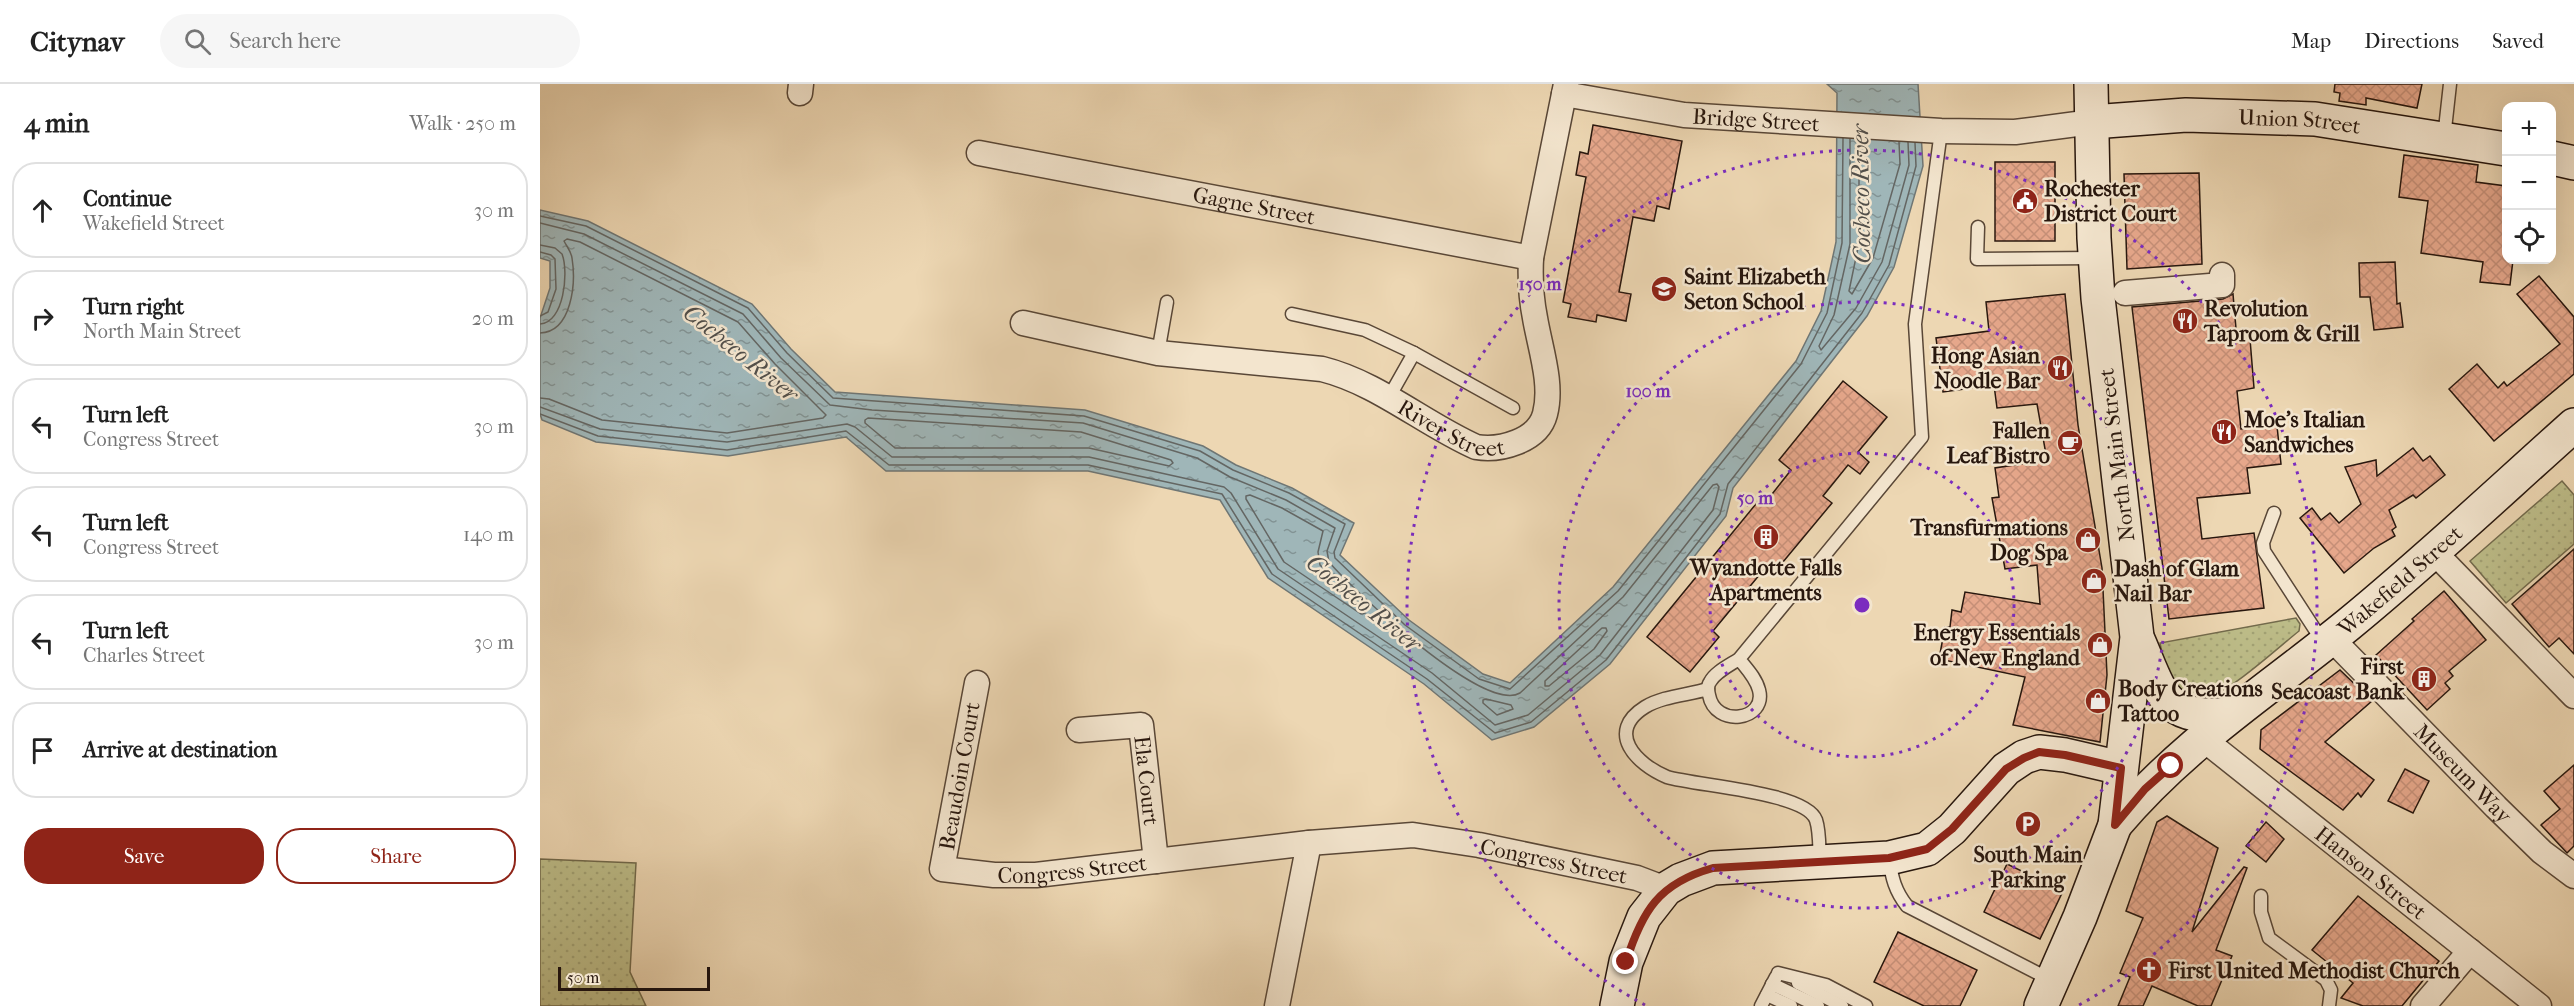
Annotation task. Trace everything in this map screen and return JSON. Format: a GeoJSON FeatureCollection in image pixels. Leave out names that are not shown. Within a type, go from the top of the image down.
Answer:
{"type":"FeatureCollection","features":[{"type":"Feature","properties":{"kind":"main road","name":"North Main Street"},"geometry":{"type":"LineString","coordinates":[[2091,84],[2096,258],[2106,380],[2137,637],[2115,825]]}},
{"type":"Feature","properties":{"kind":"main road","name":"Union Street"},"geometry":{"type":"LineString","coordinates":[[2092,122],[2186,115],[2284,117],[2342,122],[2502,148]]}},
{"type":"Feature","properties":{"kind":"main road"},"geometry":{"type":"LineString","coordinates":[[2556,159],[2574,163]]}},
{"type":"Feature","properties":{"kind":"main road","name":"Wakefield Street"},"geometry":{"type":"LineString","coordinates":[[2115,825],[2145,789],[2202,738],[2328,641],[2435,553],[2574,426]]}},
{"type":"Feature","properties":{"kind":"main road"},"geometry":{"type":"LineString","coordinates":[[2137,637],[2155,683],[2163,696],[2195,715],[2231,714]]}},
{"type":"Feature","properties":{"kind":"main road"},"geometry":{"type":"LineString","coordinates":[[1626,1002],[1631,947],[1644,917],[1666,889],[1696,873],[1713,868],[1889,858],[1927,849],[1940,841],[2006,769],[2039,752],[2121,768]]}},
{"type":"Feature","properties":{"kind":"main road"},"geometry":{"type":"LineString","coordinates":[[2046,993],[2080,917],[2115,825]]}},
{"type":"Feature","properties":{"kind":"street","name":"Bridge Street"},"geometry":{"type":"LineString","coordinates":[[1565,89],[1683,115],[1813,124],[1936,131],[2015,132],[2092,122]]}},
{"type":"Feature","properties":{"kind":"street","name":"River Street"},"geometry":{"type":"LineString","coordinates":[[1023,323],[1158,353],[1322,369],[1353,379],[1476,447],[1490,450],[1524,439],[1537,429],[1545,415],[1546,374],[1530,282],[1531,258],[1565,89]]}},
{"type":"Feature","properties":{"kind":"street","name":"Gagne Street"},"geometry":{"type":"LineString","coordinates":[[979,153],[1531,258]]}},
{"type":"Feature","properties":{"kind":"street"},"geometry":{"type":"LineString","coordinates":[[2126,292],[2222,285],[2222,275]]}},
{"type":"Feature","properties":{"kind":"street"},"geometry":{"type":"LineString","coordinates":[[2435,553],[2574,696]]}},
{"type":"Feature","properties":{"kind":"street","name":"Museum Way"},"geometry":{"type":"LineString","coordinates":[[2328,641],[2542,852],[2574,876]]}},
{"type":"Feature","properties":{"kind":"street","name":"Beaudoin Court"},"geometry":{"type":"LineString","coordinates":[[942,868],[976,682]]}},
{"type":"Feature","properties":{"kind":"street","name":"Ela Court"},"geometry":{"type":"LineString","coordinates":[[1079,730],[1141,725],[1156,861]]}},
{"type":"Feature","properties":{"kind":"street","name":"Hanson Street"},"geometry":{"type":"LineString","coordinates":[[2202,738],[2539,1006]]}},
{"type":"Feature","properties":{"kind":"street","name":"Congress Street"},"geometry":{"type":"LineString","coordinates":[[942,868],[994,875],[1036,875],[1395,835],[1439,837],[1637,878],[1666,889]]}},
{"type":"Feature","properties":{"kind":"street"},"geometry":{"type":"LineString","coordinates":[[1277,1006],[1309,843]]}},
{"type":"Feature","properties":{"kind":"street"},"geometry":{"type":"LineString","coordinates":[[2423,1006],[2470,951]]}},
{"type":"Feature","properties":{"kind":"lane"},"geometry":{"type":"LineString","coordinates":[[2444,138],[2450,84]]}},
{"type":"Feature","properties":{"kind":"lane"},"geometry":{"type":"LineString","coordinates":[[1739,659],[1758,687],[1760,697],[1758,705],[1745,716],[1725,716],[1716,710],[1710,700],[1708,689],[1710,682],[1717,674],[1739,659],[1922,437],[1915,324],[1936,131]]}},
{"type":"Feature","properties":{"kind":"lane"},"geometry":{"type":"LineString","coordinates":[[1978,227],[1977,259],[2096,258]]}},
{"type":"Feature","properties":{"kind":"lane"},"geometry":{"type":"LineString","coordinates":[[1158,353],[1167,302]]}},
{"type":"Feature","properties":{"kind":"lane"},"geometry":{"type":"LineString","coordinates":[[1292,314],[1365,330],[1414,353],[1513,408]]}},
{"type":"Feature","properties":{"kind":"lane"},"geometry":{"type":"LineString","coordinates":[[1388,399],[1414,353]]}},
{"type":"Feature","properties":{"kind":"lane"},"geometry":{"type":"LineString","coordinates":[[2274,513],[2263,543],[2264,551],[2328,641]]}},
{"type":"Feature","properties":{"kind":"lane"},"geometry":{"type":"LineString","coordinates":[[1708,689],[1658,701],[1645,707],[1632,717],[1625,728],[1626,742],[1652,771],[1667,777],[1772,796],[1798,803],[1809,809],[1816,820],[1821,862]]}},
{"type":"Feature","properties":{"kind":"lane"},"geometry":{"type":"LineString","coordinates":[[1889,858],[1893,884],[1907,906],[2046,993]]}},
{"type":"Feature","properties":{"kind":"lane"},"geometry":{"type":"LineString","coordinates":[[2261,897],[2260,912],[2268,938],[2326,980],[2331,990],[2329,1006]]}},
{"type":"Feature","properties":{"kind":"lane"},"geometry":{"type":"LineString","coordinates":[[1769,989],[1826,985],[1866,1006]]}},
{"type":"Feature","properties":{"kind":"lane"},"geometry":{"type":"LineString","coordinates":[[1769,989],[1791,1006]]}},
{"type":"Feature","properties":{"kind":"lane"},"geometry":{"type":"LineString","coordinates":[[1769,989],[1818,1006]]}},
{"type":"Feature","properties":{"kind":"lane"},"geometry":{"type":"LineString","coordinates":[[1769,989],[1842,1006]]}},
{"type":"Feature","properties":{"kind":"green space"},"geometry":{"type":"Polygon","coordinates":[[[2562,481],[2574,495],[2574,544],[2506,603],[2470,561],[2562,481]]]}},
{"type":"Feature","properties":{"kind":"green space"},"geometry":{"type":"Polygon","coordinates":[[[2296,618],[2300,624],[2299,631],[2230,686],[2210,696],[2189,695],[2181,690],[2174,682],[2165,663],[2160,643],[2296,618]]]}},
{"type":"Feature","properties":{"kind":"green space"},"geometry":{"type":"Polygon","coordinates":[[[540,859],[636,863],[630,972],[646,1006],[540,1006],[540,859]]]}},
{"type":"Feature","properties":{"kind":"water","name":"Cocheco River"},"geometry":{"type":"Polygon","coordinates":[[[1827,84],[1918,84],[1923,166],[1894,267],[1867,316],[1733,488],[1726,516],[1610,664],[1534,727],[1492,740],[1424,684],[1268,578],[1220,500],[1088,471],[886,471],[846,437],[728,456],[596,442],[542,420],[540,414],[540,318],[550,288],[550,261],[540,258],[540,210],[588,221],[752,304],[791,349],[835,392],[1085,410],[1203,446],[1236,465],[1292,488],[1354,523],[1340,555],[1409,620],[1483,674],[1510,683],[1613,587],[1796,361],[1821,311],[1836,242],[1837,93],[1827,84]]]}},
{"type":"Feature","properties":{"kind":"building"},"geometry":{"type":"Polygon","coordinates":[[[2335,84],[2422,84],[2417,108],[2366,98],[2366,105],[2339,101],[2340,93],[2334,92],[2335,84]]]}},
{"type":"Feature","properties":{"kind":"building"},"geometry":{"type":"Polygon","coordinates":[[[1593,125],[1682,141],[1669,209],[1657,206],[1654,221],[1633,217],[1619,292],[1631,294],[1626,321],[1597,315],[1596,322],[1568,317],[1571,304],[1563,302],[1586,177],[1576,175],[1580,152],[1588,154],[1593,125]]]}},
{"type":"Feature","properties":{"kind":"building"},"geometry":{"type":"Polygon","coordinates":[[[2404,155],[2478,165],[2476,182],[2502,185],[2502,264],[2513,264],[2510,285],[2480,282],[2483,262],[2421,253],[2428,201],[2399,197],[2404,155]]]}},
{"type":"Feature","properties":{"kind":"building","name":"Rochester District Court"},"geometry":{"type":"Polygon","coordinates":[[[1995,162],[2055,162],[2055,241],[1995,241],[1995,162]]]}},
{"type":"Feature","properties":{"kind":"building"},"geometry":{"type":"Polygon","coordinates":[[[2199,173],[2202,264],[2127,269],[2124,174],[2199,173]]]}},
{"type":"Feature","properties":{"kind":"building"},"geometry":{"type":"Polygon","coordinates":[[[2395,262],[2397,304],[2400,303],[2403,327],[2374,330],[2370,297],[2360,297],[2359,263],[2395,262]]]}},
{"type":"Feature","properties":{"kind":"building"},"geometry":{"type":"Polygon","coordinates":[[[2539,276],[2574,317],[2574,374],[2494,441],[2449,389],[2477,364],[2498,388],[2504,382],[2507,386],[2560,344],[2517,294],[2539,276]]]}},
{"type":"Feature","properties":{"kind":"building"},"geometry":{"type":"Polygon","coordinates":[[[2065,294],[2078,425],[2102,568],[2107,675],[2100,742],[2013,725],[2025,677],[1939,659],[1945,627],[1950,627],[1952,610],[1961,612],[1965,592],[2040,604],[2037,565],[2005,569],[1992,498],[1999,497],[1995,468],[2047,460],[2037,404],[1997,408],[1994,385],[1943,392],[1936,338],[1989,331],[1986,302],[2065,294]]]}},
{"type":"Feature","properties":{"kind":"building"},"geometry":{"type":"Polygon","coordinates":[[[2233,294],[2237,340],[2250,339],[2254,388],[2237,391],[2241,429],[2277,426],[2281,464],[2247,468],[2250,493],[2197,498],[2202,539],[2254,533],[2264,608],[2169,619],[2132,307],[2223,299],[2233,294]]]}},
{"type":"Feature","properties":{"kind":"building","name":"Wyandotte Falls Apartments"},"geometry":{"type":"Polygon","coordinates":[[[1843,381],[1887,417],[1858,452],[1869,462],[1860,474],[1848,465],[1823,496],[1832,503],[1778,568],[1770,562],[1713,631],[1719,637],[1690,672],[1647,637],[1760,499],[1765,503],[1791,470],[1779,460],[1843,381]]]}},
{"type":"Feature","properties":{"kind":"building"},"geometry":{"type":"Polygon","coordinates":[[[2413,448],[2423,461],[2430,456],[2445,475],[2416,498],[2413,495],[2389,510],[2396,527],[2392,530],[2395,536],[2374,548],[2344,573],[2300,518],[2312,508],[2321,520],[2330,513],[2339,523],[2361,504],[2345,467],[2376,460],[2377,476],[2413,448]]]}},
{"type":"Feature","properties":{"kind":"building"},"geometry":{"type":"Polygon","coordinates":[[[2574,549],[2574,654],[2559,638],[2549,647],[2512,604],[2574,549]]]}},
{"type":"Feature","properties":{"kind":"building"},"geometry":{"type":"Polygon","coordinates":[[[2444,591],[2486,640],[2449,671],[2453,676],[2445,683],[2450,689],[2427,710],[2376,655],[2444,591]]]}},
{"type":"Feature","properties":{"kind":"building"},"geometry":{"type":"Polygon","coordinates":[[[2340,670],[2372,701],[2325,742],[2374,780],[2361,797],[2358,793],[2343,810],[2260,749],[2261,730],[2340,670]]]}},
{"type":"Feature","properties":{"kind":"building"},"geometry":{"type":"Polygon","coordinates":[[[2574,765],[2574,846],[2567,853],[2541,825],[2560,809],[2544,791],[2574,765]]]}},
{"type":"Feature","properties":{"kind":"building"},"geometry":{"type":"Polygon","coordinates":[[[2405,769],[2429,781],[2413,813],[2388,801],[2405,769]]]}},
{"type":"Feature","properties":{"kind":"building"},"geometry":{"type":"Polygon","coordinates":[[[2167,816],[2218,848],[2192,932],[2244,867],[2247,868],[2216,950],[2232,956],[2211,1006],[2198,1006],[2152,986],[2143,1006],[2118,1006],[2130,977],[2120,973],[2143,918],[2126,911],[2157,822],[2167,816]]]}},
{"type":"Feature","properties":{"kind":"building"},"geometry":{"type":"Polygon","coordinates":[[[2266,822],[2284,839],[2266,862],[2246,846],[2266,822]]]}},
{"type":"Feature","properties":{"kind":"building"},"geometry":{"type":"Polygon","coordinates":[[[2007,864],[2063,891],[2040,939],[1984,912],[2007,864]]]}},
{"type":"Feature","properties":{"kind":"building"},"geometry":{"type":"Polygon","coordinates":[[[2358,896],[2439,961],[2402,1006],[2363,1006],[2341,998],[2353,983],[2312,950],[2358,896]]]}},
{"type":"Feature","properties":{"kind":"building"},"geometry":{"type":"Polygon","coordinates":[[[1898,932],[1977,970],[1960,1006],[1924,1006],[1874,982],[1898,932]]]}},
{"type":"Feature","properties":{"kind":"place","name":"Rochester District Court"},"geometry":{"type":"Point","coordinates":[2025,201]}},
{"type":"Feature","properties":{"kind":"place","name":"Saint Elizabeth Seton School"},"geometry":{"type":"Point","coordinates":[1664,289]}},
{"type":"Feature","properties":{"kind":"place","name":"Revolution Taproom & Grill"},"geometry":{"type":"Point","coordinates":[2185,321]}},
{"type":"Feature","properties":{"kind":"place","name":"Hong Asian Noodle Bar"},"geometry":{"type":"Point","coordinates":[2060,368]}},
{"type":"Feature","properties":{"kind":"place","name":"Moe's Italian Sandwiches"},"geometry":{"type":"Point","coordinates":[2224,432]}},
{"type":"Feature","properties":{"kind":"place","name":"Fallen Leaf Bistro"},"geometry":{"type":"Point","coordinates":[2070,443]}},
{"type":"Feature","properties":{"kind":"place","name":"Wyandotte Falls Apartments"},"geometry":{"type":"Point","coordinates":[1766,537]}},
{"type":"Feature","properties":{"kind":"place","name":"Transfurmations Dog Spa"},"geometry":{"type":"Point","coordinates":[2088,540]}},
{"type":"Feature","properties":{"kind":"place","name":"Dash of Glam Nail Bar"},"geometry":{"type":"Point","coordinates":[2094,581]}},
{"type":"Feature","properties":{"kind":"place","name":"Energy Essentials of New England"},"geometry":{"type":"Point","coordinates":[2100,645]}},
{"type":"Feature","properties":{"kind":"place","name":"First Seacoast Bank"},"geometry":{"type":"Point","coordinates":[2424,679]}},
{"type":"Feature","properties":{"kind":"place","name":"Body Creations Tattoo"},"geometry":{"type":"Point","coordinates":[2098,701]}},
{"type":"Feature","properties":{"kind":"place","name":"South Main Parking"},"geometry":{"type":"Point","coordinates":[2028,824]}},
{"type":"Feature","properties":{"kind":"place","name":"First United Methodist Church"},"geometry":{"type":"Point","coordinates":[2149,970]}},
{"type":"Feature","properties":{"kind":"route"},"geometry":{"type":"LineString","coordinates":[[1626,962],[1644,917],[1655,902],[1666,889],[1696,873],[1713,868],[1889,858],[1927,849],[1940,841],[1952,829],[2006,769],[2039,752],[2065,755],[2121,768],[2115,825],[2145,789],[2171,766]]}}]}
